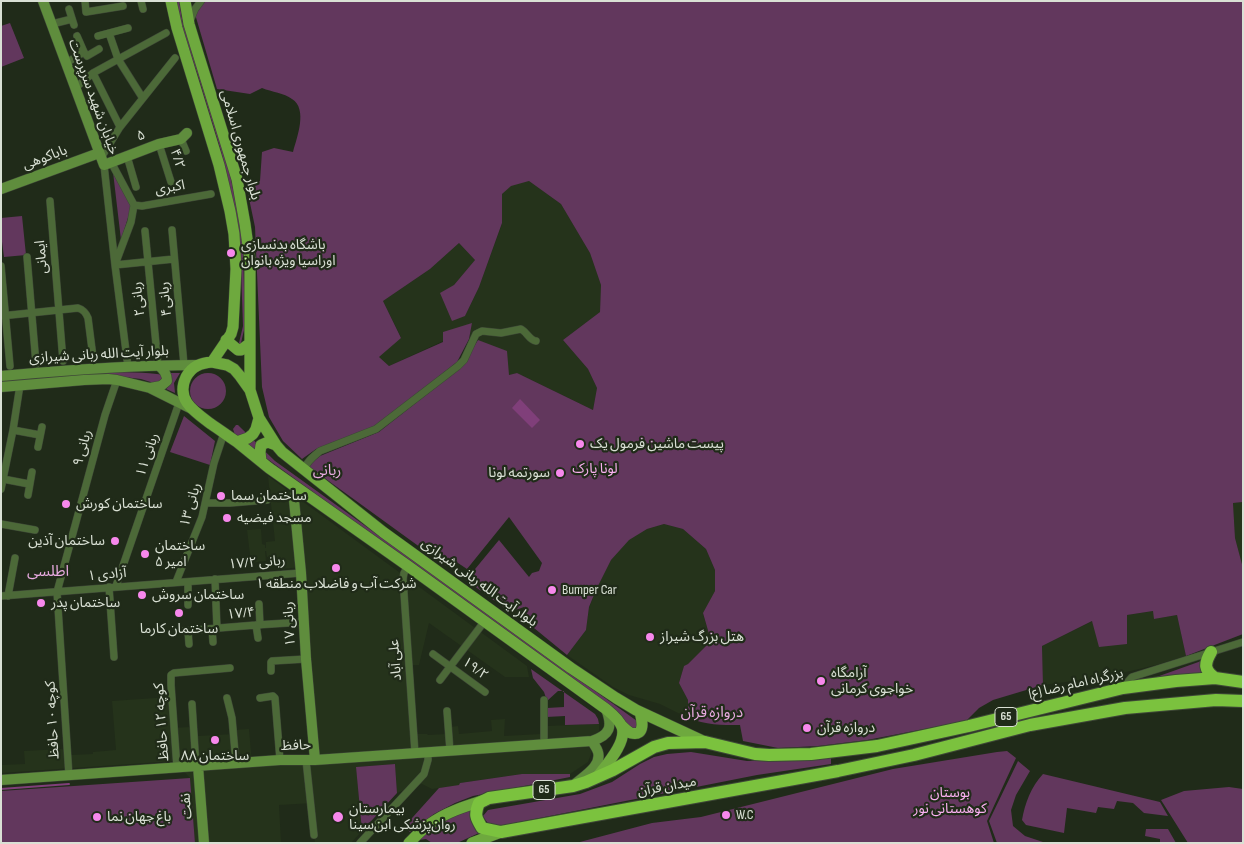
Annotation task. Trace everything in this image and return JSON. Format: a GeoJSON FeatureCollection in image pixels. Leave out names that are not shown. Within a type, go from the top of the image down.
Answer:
{"type":"FeatureCollection","features":[{"type":"Feature","properties":{"kind":"highway"},"geometry":{"type":"LineString","coordinates":[[1211,652],[1205,666],[1207,671],[1215,678]]}},
{"type":"Feature","properties":{"kind":"highway","name":"بزرگراه امام رضا (ع)"},"geometry":{"type":"LineString","coordinates":[[705,742],[755,754],[811,754],[876,746],[970,726],[1123,688],[1215,678],[1243,682]]}},
{"type":"Feature","properties":{"kind":"highway","name":"میدان قرآن"},"geometry":{"type":"LineString","coordinates":[[501,832],[838,771],[914,755],[1030,725],[1117,709],[1216,700],[1243,701]]}},
{"type":"Feature","properties":{"kind":"highway","name":"65"},"geometry":{"type":"LineString","coordinates":[[489,798],[573,786],[613,770],[661,744],[705,742]]}},
{"type":"Feature","properties":{"kind":"highway"},"geometry":{"type":"LineString","coordinates":[[489,798],[479,803],[475,812],[477,820],[482,828],[501,832]]}},
{"type":"Feature","properties":{"kind":"main road","name":"بلوار جمهوری اسلامی"},"geometry":{"type":"LineString","coordinates":[[171,1],[179,35],[219,165],[234,234],[236,269],[234,327],[232,334],[212,362]]}},
{"type":"Feature","properties":{"kind":"main road","name":"بلوار جمهوری اسلامی"},"geometry":{"type":"LineString","coordinates":[[185,1],[189,24],[237,179],[245,224],[250,260],[250,390]]}},
{"type":"Feature","properties":{"kind":"main road","name":"خیابان شهید سرپرست"},"geometry":{"type":"LineString","coordinates":[[46,2],[75,88],[104,159]]}},
{"type":"Feature","properties":{"kind":"main road","name":"۵"},"geometry":{"type":"LineString","coordinates":[[104,159],[127,156],[184,136]]}},
{"type":"Feature","properties":{"kind":"main road","name":"باباکوهی"},"geometry":{"type":"LineString","coordinates":[[1,189],[104,159]]}},
{"type":"Feature","properties":{"kind":"main road"},"geometry":{"type":"LineString","coordinates":[[226,340],[238,350],[249,344]]}},
{"type":"Feature","properties":{"kind":"main road"},"geometry":{"type":"LineString","coordinates":[[212,362],[227,365],[234,369],[250,390],[259,418],[256,429],[248,438],[237,442],[192,409],[185,398],[183,386],[188,374],[198,365],[212,362]]}},
{"type":"Feature","properties":{"kind":"main road"},"geometry":{"type":"LineString","coordinates":[[150,388],[161,386],[167,381],[164,370],[158,365]]}},
{"type":"Feature","properties":{"kind":"main road","name":"بلوار آیت الله ربانی شیرازی"},"geometry":{"type":"LineString","coordinates":[[1,376],[128,366],[198,365]]}},
{"type":"Feature","properties":{"kind":"main road","name":"بلوار آیت الله ربانی شیرازی"},"geometry":{"type":"LineString","coordinates":[[1,387],[84,380],[117,380],[150,388],[192,409]]}},
{"type":"Feature","properties":{"kind":"main road","name":"بلوار آیت الله ربانی شیرازی"},"geometry":{"type":"LineString","coordinates":[[259,418],[282,452],[383,532],[571,668],[616,698],[640,712],[705,742]]}},
{"type":"Feature","properties":{"kind":"main road","name":"بلوار آیت الله ربانی شیرازی"},"geometry":{"type":"LineString","coordinates":[[237,442],[297,488],[606,709],[621,725]]}},
{"type":"Feature","properties":{"kind":"main road"},"geometry":{"type":"LineString","coordinates":[[261,461],[261,445],[268,442],[276,445]]}},
{"type":"Feature","properties":{"kind":"main road","name":"ربانی ۱۷"},"geometry":{"type":"LineString","coordinates":[[297,488],[294,500],[306,659],[310,760]]}},
{"type":"Feature","properties":{"kind":"main road"},"geometry":{"type":"LineString","coordinates":[[573,786],[593,768],[599,759],[598,752],[592,741],[601,738],[608,730],[610,724],[606,709]]}},
{"type":"Feature","properties":{"kind":"main road"},"geometry":{"type":"LineString","coordinates":[[621,725],[630,733],[639,732],[643,725],[640,712]]}},
{"type":"Feature","properties":{"kind":"main road"},"geometry":{"type":"LineString","coordinates":[[598,776],[615,754],[623,735],[621,725]]}},
{"type":"Feature","properties":{"kind":"main road","name":"حافظ"},"geometry":{"type":"LineString","coordinates":[[1,780],[280,760],[310,760],[592,741]]}},
{"type":"Feature","properties":{"kind":"main road","name":"نفت"},"geometry":{"type":"LineString","coordinates":[[197,766],[204,843]]}},
{"type":"Feature","properties":{"kind":"main road","name":"65"},"geometry":{"type":"LineString","coordinates":[[409,843],[429,824],[448,813],[489,798]]}},
{"type":"Feature","properties":{"kind":"main road","name":"65"},"geometry":{"type":"LineString","coordinates":[[472,843],[501,832]]}},
{"type":"Feature","properties":{"kind":"street"},"geometry":{"type":"LineString","coordinates":[[85,1],[86,12],[123,6]]}},
{"type":"Feature","properties":{"kind":"street"},"geometry":{"type":"LineString","coordinates":[[189,24],[195,8],[201,1]]}},
{"type":"Feature","properties":{"kind":"street"},"geometry":{"type":"LineString","coordinates":[[52,24],[73,22],[69,9]]}},
{"type":"Feature","properties":{"kind":"street"},"geometry":{"type":"LineString","coordinates":[[98,36],[128,28]]}},
{"type":"Feature","properties":{"kind":"street"},"geometry":{"type":"LineString","coordinates":[[109,33],[118,59],[142,97]]}},
{"type":"Feature","properties":{"kind":"street"},"geometry":{"type":"LineString","coordinates":[[75,88],[93,73],[166,33]]}},
{"type":"Feature","properties":{"kind":"street"},"geometry":{"type":"LineString","coordinates":[[78,36],[87,56],[99,49]]}},
{"type":"Feature","properties":{"kind":"street"},"geometry":{"type":"LineString","coordinates":[[66,63],[84,52]]}},
{"type":"Feature","properties":{"kind":"street"},"geometry":{"type":"LineString","coordinates":[[104,159],[120,127],[175,58]]}},
{"type":"Feature","properties":{"kind":"street"},"geometry":{"type":"LineString","coordinates":[[93,73],[120,127]]}},
{"type":"Feature","properties":{"kind":"street"},"geometry":{"type":"LineString","coordinates":[[184,136],[186,151]]}},
{"type":"Feature","properties":{"kind":"street","name":"۴/۲"},"geometry":{"type":"LineString","coordinates":[[159,144],[171,182]]}},
{"type":"Feature","properties":{"kind":"street"},"geometry":{"type":"LineString","coordinates":[[127,156],[136,187]]}},
{"type":"Feature","properties":{"kind":"street","name":"خیابان شهید سرپرست"},"geometry":{"type":"LineString","coordinates":[[104,159],[134,205],[131,222],[115,264]]}},
{"type":"Feature","properties":{"kind":"street","name":"خیابان شهید سرپرست"},"geometry":{"type":"LineString","coordinates":[[104,159],[128,366]]}},
{"type":"Feature","properties":{"kind":"street","name":"اکبری"},"geometry":{"type":"LineString","coordinates":[[134,205],[142,206],[211,194]]}},
{"type":"Feature","properties":{"kind":"street","name":"ایمانی"},"geometry":{"type":"LineString","coordinates":[[50,201],[63,360]]}},
{"type":"Feature","properties":{"kind":"street","name":"ربانی۴"},"geometry":{"type":"LineString","coordinates":[[172,230],[184,365]]}},
{"type":"Feature","properties":{"kind":"street","name":"ربانی۲"},"geometry":{"type":"LineString","coordinates":[[145,231],[158,365]]}},
{"type":"Feature","properties":{"kind":"street"},"geometry":{"type":"LineString","coordinates":[[28,257],[36,364]]}},
{"type":"Feature","properties":{"kind":"street"},"geometry":{"type":"LineString","coordinates":[[115,264],[174,259]]}},
{"type":"Feature","properties":{"kind":"street"},"geometry":{"type":"LineString","coordinates":[[1,266],[10,366]]}},
{"type":"Feature","properties":{"kind":"street"},"geometry":{"type":"LineString","coordinates":[[4,316],[82,309],[88,318],[93,357]]}},
{"type":"Feature","properties":{"kind":"street"},"geometry":{"type":"LineString","coordinates":[[304,470],[305,466],[320,451],[376,429],[458,366],[464,360],[476,334],[482,331],[501,332],[521,329],[530,339],[536,341]]}},
{"type":"Feature","properties":{"kind":"street","name":"ربانی ۹"},"geometry":{"type":"LineString","coordinates":[[57,592],[105,415],[117,380]]}},
{"type":"Feature","properties":{"kind":"street"},"geometry":{"type":"LineString","coordinates":[[1,489],[3,466],[13,430],[20,385]]}},
{"type":"Feature","properties":{"kind":"street","name":"ربانی ۱۱"},"geometry":{"type":"LineString","coordinates":[[113,587],[179,403]]}},
{"type":"Feature","properties":{"kind":"street"},"geometry":{"type":"LineString","coordinates":[[38,447],[42,427]]}},
{"type":"Feature","properties":{"kind":"street"},"geometry":{"type":"LineString","coordinates":[[13,430],[40,435]]}},
{"type":"Feature","properties":{"kind":"street","name":"ربانی ۱۳"},"geometry":{"type":"LineString","coordinates":[[176,582],[202,518],[214,463],[224,433]]}},
{"type":"Feature","properties":{"kind":"street"},"geometry":{"type":"LineString","coordinates":[[28,496],[32,472]]}},
{"type":"Feature","properties":{"kind":"street"},"geometry":{"type":"LineString","coordinates":[[3,479],[29,484]]}},
{"type":"Feature","properties":{"kind":"street"},"geometry":{"type":"LineString","coordinates":[[206,503],[267,500]]}},
{"type":"Feature","properties":{"kind":"street"},"geometry":{"type":"LineString","coordinates":[[1,524],[34,530]]}},
{"type":"Feature","properties":{"kind":"street"},"geometry":{"type":"LineString","coordinates":[[5,596],[15,558]]}},
{"type":"Feature","properties":{"kind":"street","name":"علی آباد"},"geometry":{"type":"LineString","coordinates":[[408,566],[403,579],[415,753]]}},
{"type":"Feature","properties":{"kind":"street","name":"ربانی ۱۷/۲"},"geometry":{"type":"LineString","coordinates":[[215,579],[300,573]]}},
{"type":"Feature","properties":{"kind":"street"},"geometry":{"type":"LineString","coordinates":[[213,642],[215,579]]}},
{"type":"Feature","properties":{"kind":"street","name":"آزادی ۱"},"geometry":{"type":"LineString","coordinates":[[5,596],[215,579]]}},
{"type":"Feature","properties":{"kind":"street"},"geometry":{"type":"LineString","coordinates":[[188,582],[188,604]]}},
{"type":"Feature","properties":{"kind":"street"},"geometry":{"type":"LineString","coordinates":[[113,587],[114,657]]}},
{"type":"Feature","properties":{"kind":"street","name":"کوچه ۱۰ حافظ"},"geometry":{"type":"LineString","coordinates":[[57,592],[69,776]]}},
{"type":"Feature","properties":{"kind":"street"},"geometry":{"type":"LineString","coordinates":[[258,604],[258,638]]}},
{"type":"Feature","properties":{"kind":"street","name":"۱۷/۴"},"geometry":{"type":"LineString","coordinates":[[189,644],[185,631],[303,622]]}},
{"type":"Feature","properties":{"kind":"street"},"geometry":{"type":"LineString","coordinates":[[440,680],[484,622]]}},
{"type":"Feature","properties":{"kind":"street"},"geometry":{"type":"LineString","coordinates":[[1123,688],[1132,677],[1243,642]]}},
{"type":"Feature","properties":{"kind":"street","name":"۱۹/۲"},"geometry":{"type":"LineString","coordinates":[[433,654],[485,692]]}},
{"type":"Feature","properties":{"kind":"street"},"geometry":{"type":"LineString","coordinates":[[271,671],[270,662],[272,661],[306,659]]}},
{"type":"Feature","properties":{"kind":"street","name":"کوچه ۱۲ حافظ"},"geometry":{"type":"LineString","coordinates":[[177,768],[171,675],[174,673],[230,668]]}},
{"type":"Feature","properties":{"kind":"street"},"geometry":{"type":"LineString","coordinates":[[260,698],[273,696],[274,698],[280,760]]}},
{"type":"Feature","properties":{"kind":"street"},"geometry":{"type":"LineString","coordinates":[[227,698],[232,718],[236,764]]}},
{"type":"Feature","properties":{"kind":"street"},"geometry":{"type":"LineString","coordinates":[[544,700],[544,744]]}},
{"type":"Feature","properties":{"kind":"street"},"geometry":{"type":"LineString","coordinates":[[192,704],[197,766]]}},
{"type":"Feature","properties":{"kind":"street"},"geometry":{"type":"LineString","coordinates":[[447,711],[450,751]]}},
{"type":"Feature","properties":{"kind":"street"},"geometry":{"type":"LineString","coordinates":[[360,843],[424,774],[428,752]]}},
{"type":"Feature","properties":{"kind":"street"},"geometry":{"type":"LineString","coordinates":[[310,760],[314,834]]}},
{"type":"Feature","properties":{"kind":"shaded area"},"geometry":{"type":"Polygon","coordinates":[[[529,181],[561,204],[590,253],[601,285],[600,312],[563,340],[588,369],[597,388],[593,410],[517,373],[509,375],[478,340],[469,339],[472,323],[443,341],[389,366],[379,357],[401,337],[383,301],[430,269],[459,243],[475,260],[454,285],[465,316],[479,287],[502,224],[502,194],[511,185],[529,181]]]}},
{"type":"Feature","properties":{"kind":"shaded area"},"geometry":{"type":"Polygon","coordinates":[[[520,399],[540,420],[532,428],[512,408],[520,399]]]}},
{"type":"Feature","properties":{"kind":"shaded area"},"geometry":{"type":"Polygon","coordinates":[[[268,476],[527,666],[529,677],[505,677],[429,623],[419,665],[412,665],[417,734],[446,734],[450,727],[458,726],[459,734],[492,731],[491,720],[505,719],[504,736],[541,734],[546,726],[599,724],[599,732],[588,762],[570,774],[522,774],[432,789],[422,784],[397,793],[395,764],[356,767],[362,831],[351,843],[315,843],[314,837],[317,836],[314,803],[279,805],[281,843],[195,843],[190,778],[174,761],[1,773],[1,765],[25,764],[24,751],[62,749],[71,755],[116,750],[112,701],[170,697],[172,728],[189,727],[198,736],[234,734],[234,730],[249,729],[252,764],[319,759],[305,567],[278,569],[276,557],[267,557],[266,551],[266,561],[251,563],[247,530],[261,529],[262,544],[265,545],[265,548],[266,542],[275,541],[268,476]]]}},
{"type":"Feature","properties":{"kind":"shaded area"},"geometry":{"type":"Polygon","coordinates":[[[1243,502],[1243,568],[1235,538],[1233,503],[1243,502]]]}},
{"type":"Feature","properties":{"kind":"shaded area"},"geometry":{"type":"Polygon","coordinates":[[[664,524],[683,529],[706,549],[715,570],[715,591],[703,614],[711,641],[684,666],[679,683],[688,700],[688,718],[660,704],[629,695],[613,687],[567,655],[586,630],[589,608],[611,560],[628,540],[647,529],[664,524]]]}},
{"type":"Feature","properties":{"kind":"shaded area"},"geometry":{"type":"Polygon","coordinates":[[[1154,611],[1154,619],[1177,615],[1186,656],[1105,677],[1043,685],[1042,646],[1093,621],[1127,644],[1127,615],[1154,611]]]}},
{"type":"Feature","properties":{"kind":"green space"},"geometry":{"type":"Polygon","coordinates":[[[176,1],[179,1],[183,24],[230,173],[236,204],[243,244],[245,326],[240,347],[238,347],[243,326],[240,243],[237,221],[221,151],[181,25],[176,1]]]}},
{"type":"Feature","properties":{"kind":"green space","name":"لونا پارک"},"geometry":{"type":"Polygon","coordinates":[[[204,1],[1243,1],[1243,502],[1233,503],[1235,538],[1243,568],[1243,634],[1186,656],[1177,615],[1154,619],[1153,611],[1127,615],[1127,644],[1099,647],[1092,621],[1042,646],[1043,685],[993,700],[979,708],[966,721],[867,740],[818,746],[778,748],[743,741],[740,725],[720,725],[688,718],[688,700],[679,683],[684,666],[711,641],[703,613],[715,591],[715,570],[706,549],[683,529],[664,524],[647,529],[629,540],[611,560],[589,607],[586,630],[567,655],[534,628],[536,625],[525,622],[524,607],[510,612],[466,580],[499,540],[529,577],[532,573],[539,571],[542,563],[509,517],[467,569],[452,559],[446,566],[308,466],[320,456],[379,432],[461,367],[478,340],[507,351],[509,375],[517,373],[593,410],[597,388],[588,369],[563,340],[600,312],[601,285],[590,253],[561,204],[529,181],[511,186],[502,194],[502,223],[479,287],[465,316],[452,321],[440,293],[454,285],[475,260],[459,243],[430,269],[383,301],[401,338],[379,357],[389,366],[443,342],[443,332],[472,323],[469,339],[457,362],[382,422],[367,431],[316,449],[302,459],[283,441],[269,417],[262,387],[255,227],[246,184],[260,181],[262,152],[274,148],[293,152],[300,124],[299,109],[297,104],[289,97],[262,88],[250,94],[217,89],[195,14],[204,1]]]}},
{"type":"Feature","properties":{"kind":"green space"},"geometry":{"type":"Polygon","coordinates":[[[10,23],[24,58],[1,67],[1,26],[10,23]]]}},
{"type":"Feature","properties":{"kind":"green space"},"geometry":{"type":"Polygon","coordinates":[[[113,172],[132,205],[121,240],[113,172]]]}},
{"type":"Feature","properties":{"kind":"green space"},"geometry":{"type":"Polygon","coordinates":[[[22,216],[26,255],[4,257],[1,218],[22,216]]]}},
{"type":"Feature","properties":{"kind":"green space"},"geometry":{"type":"Polygon","coordinates":[[[105,372],[157,374],[164,375],[165,379],[157,384],[141,379],[106,375],[1,383],[1,381],[105,372]]]}},
{"type":"Feature","properties":{"kind":"green space"},"geometry":{"type":"Polygon","coordinates":[[[169,373],[180,373],[174,383],[175,393],[166,389],[172,380],[169,373]]]}},
{"type":"Feature","properties":{"kind":"green space"},"geometry":{"type":"Polygon","coordinates":[[[208,373],[220,379],[226,391],[220,403],[208,409],[196,403],[190,391],[196,379],[208,373]]]}},
{"type":"Feature","properties":{"kind":"green space"},"geometry":{"type":"Polygon","coordinates":[[[184,416],[215,441],[210,465],[170,452],[184,416]]]}},
{"type":"Feature","properties":{"kind":"green space"},"geometry":{"type":"Polygon","coordinates":[[[236,425],[275,461],[637,721],[638,724],[635,729],[614,710],[235,435],[233,429],[236,425]]]}},
{"type":"Feature","properties":{"kind":"green space"},"geometry":{"type":"Polygon","coordinates":[[[1204,660],[1205,673],[1148,680],[1204,660]]]}},
{"type":"Feature","properties":{"kind":"green space"},"geometry":{"type":"Polygon","coordinates":[[[531,669],[562,691],[558,691],[547,701],[544,692],[533,678],[531,669]]]}},
{"type":"Feature","properties":{"kind":"green space"},"geometry":{"type":"Polygon","coordinates":[[[564,692],[595,714],[599,724],[565,725],[565,716],[546,717],[547,708],[564,707],[564,692]]]}},
{"type":"Feature","properties":{"kind":"green space","name":"بوستان کوهستانی نور"},"geometry":{"type":"Polygon","coordinates":[[[1007,751],[1016,758],[987,821],[994,843],[576,843],[652,823],[701,817],[893,769],[1007,751]]]}},
{"type":"Feature","properties":{"kind":"green space"},"geometry":{"type":"Polygon","coordinates":[[[691,752],[747,761],[831,758],[831,764],[757,775],[504,825],[492,825],[483,816],[488,810],[580,794],[612,782],[654,757],[691,752]]]}},
{"type":"Feature","properties":{"kind":"green space"},"geometry":{"type":"Polygon","coordinates":[[[1018,761],[1030,771],[1016,795],[1011,810],[1013,826],[1025,836],[1046,843],[997,843],[989,821],[1018,761]]]}},
{"type":"Feature","properties":{"kind":"green space"},"geometry":{"type":"Polygon","coordinates":[[[395,764],[397,793],[362,831],[356,767],[395,764]]]}},
{"type":"Feature","properties":{"kind":"green space"},"geometry":{"type":"Polygon","coordinates":[[[522,774],[570,774],[570,777],[473,796],[434,814],[410,832],[404,827],[439,788],[522,774]]]}},
{"type":"Feature","properties":{"kind":"green space"},"geometry":{"type":"Polygon","coordinates":[[[1043,774],[1160,802],[1168,816],[1144,813],[1133,803],[1117,801],[1114,809],[1098,807],[1096,813],[1067,808],[1064,833],[1026,825],[1022,820],[1027,801],[1035,784],[1043,774]]]}},
{"type":"Feature","properties":{"kind":"green space","name":"باغ جهان نما"},"geometry":{"type":"Polygon","coordinates":[[[190,778],[195,843],[1,843],[1,791],[190,778]]]}},
{"type":"Feature","properties":{"kind":"green space"},"geometry":{"type":"Polygon","coordinates":[[[1229,787],[1243,789],[1243,843],[1188,843],[1161,800],[1184,791],[1229,787]]]}},
{"type":"Feature","properties":{"kind":"green space"},"geometry":{"type":"Polygon","coordinates":[[[472,809],[472,822],[479,833],[457,843],[432,843],[426,839],[418,840],[444,822],[472,809]]]}},
{"type":"Feature","properties":{"kind":"green space"},"geometry":{"type":"Polygon","coordinates":[[[1146,829],[1168,829],[1176,843],[1160,843],[1160,839],[1145,836],[1146,829]]]}},
{"type":"Feature","properties":{"kind":"waterway"},"geometry":{"type":"LineString","coordinates":[[1,789],[69,784]]}},
{"type":"Feature","properties":{"kind":"place","name":"باشگاه بدنسازی اوراسیا ویژه بانوان"},"geometry":{"type":"Point","coordinates":[231,253]}},
{"type":"Feature","properties":{"kind":"place","name":"پیست ماشین فرمول یک"},"geometry":{"type":"Point","coordinates":[580,444]}},
{"type":"Feature","properties":{"kind":"place","name":"سورتمه لونا"},"geometry":{"type":"Point","coordinates":[560,473]}},
{"type":"Feature","properties":{"kind":"place","name":"ساختمان سما"},"geometry":{"type":"Point","coordinates":[221,496]}},
{"type":"Feature","properties":{"kind":"place","name":"ساختمان کورش"},"geometry":{"type":"Point","coordinates":[66,504]}},
{"type":"Feature","properties":{"kind":"place","name":"مسجد فیضیه"},"geometry":{"type":"Point","coordinates":[227,518]}},
{"type":"Feature","properties":{"kind":"place","name":"ساختمان آذین"},"geometry":{"type":"Point","coordinates":[115,541]}},
{"type":"Feature","properties":{"kind":"place","name":"ساختمان امیر ۵"},"geometry":{"type":"Point","coordinates":[145,554]}},
{"type":"Feature","properties":{"kind":"place","name":"شرکت آب و فاضلاب منطقه ۱"},"geometry":{"type":"Point","coordinates":[336,568]}},
{"type":"Feature","properties":{"kind":"place","name":"Bumper Car"},"geometry":{"type":"Point","coordinates":[552,590]}},
{"type":"Feature","properties":{"kind":"place","name":"ساختمان سروش"},"geometry":{"type":"Point","coordinates":[142,595]}},
{"type":"Feature","properties":{"kind":"place","name":"ساختمان پدر"},"geometry":{"type":"Point","coordinates":[41,603]}},
{"type":"Feature","properties":{"kind":"place","name":"ساختمان کارما"},"geometry":{"type":"Point","coordinates":[179,613]}},
{"type":"Feature","properties":{"kind":"place","name":"هتل بزرگ شیراز"},"geometry":{"type":"Point","coordinates":[650,637]}},
{"type":"Feature","properties":{"kind":"place","name":"آرامگاه خواجوی کرمانی"},"geometry":{"type":"Point","coordinates":[821,681]}},
{"type":"Feature","properties":{"kind":"place","name":"دروازه قرآن"},"geometry":{"type":"Point","coordinates":[807,728]}},
{"type":"Feature","properties":{"kind":"place","name":"ساختمان ۸۸"},"geometry":{"type":"Point","coordinates":[215,740]}},
{"type":"Feature","properties":{"kind":"place","name":"W.C"},"geometry":{"type":"Point","coordinates":[726,815]}},
{"type":"Feature","properties":{"kind":"place","name":"باغ جهان نما"},"geometry":{"type":"Point","coordinates":[97,817]}},
{"type":"Feature","properties":{"kind":"place","name":"بیمارستان روان‌پزشکی ابن‌سینا"},"geometry":{"type":"Point","coordinates":[338,817]}},
{"type":"Feature","properties":{"kind":"district","name":"ربانی"},"geometry":{"type":"Point","coordinates":[327,471]}},
{"type":"Feature","properties":{"kind":"district","name":"اطلسی"},"geometry":{"type":"Point","coordinates":[48,572]}},
{"type":"Feature","properties":{"kind":"district","name":"دروازه قرآن"},"geometry":{"type":"Point","coordinates":[712,713]}}]}
